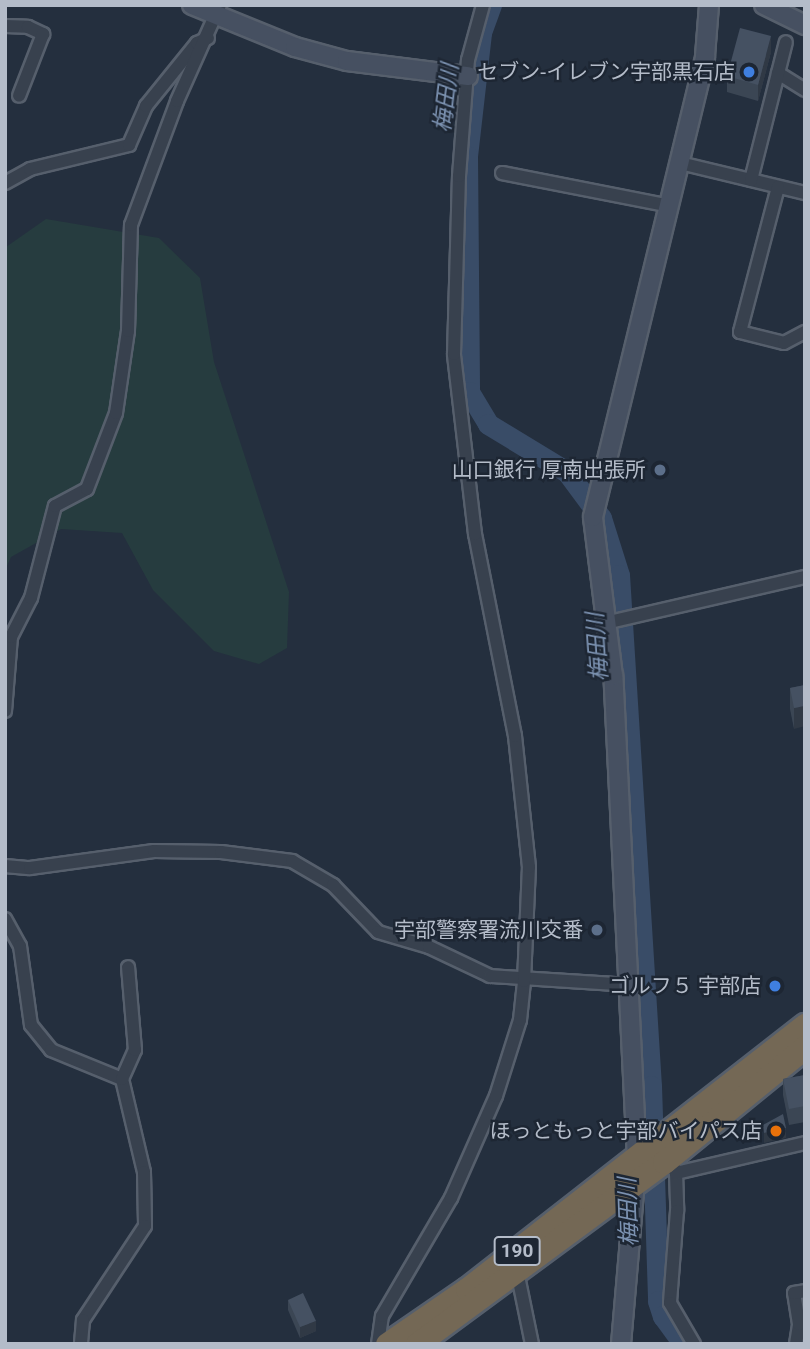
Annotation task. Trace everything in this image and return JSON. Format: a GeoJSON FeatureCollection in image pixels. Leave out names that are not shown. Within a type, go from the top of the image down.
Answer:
{"type":"FeatureCollection","features":[{"type":"Feature","properties":{"kind":"highway","name":"190"},"geometry":{"type":"LineString","coordinates":[[387,1344],[655,1161],[805,1026]]}},
{"type":"Feature","properties":{"kind":"highway","name":"190"},"geometry":{"type":"LineString","coordinates":[[417,1344],[517,1271],[655,1161],[805,1047]]}},
{"type":"Feature","properties":{"kind":"street"},"geometry":{"type":"LineString","coordinates":[[192,5],[218,11],[295,47],[348,61],[468,76]]}},
{"type":"Feature","properties":{"kind":"street"},"geometry":{"type":"LineString","coordinates":[[378,1344],[382,1316],[451,1198],[496,1096],[520,1020],[524,981],[529,866],[515,736],[475,534],[454,354],[459,176],[473,35],[483,5]]}},
{"type":"Feature","properties":{"kind":"street"},"geometry":{"type":"LineString","coordinates":[[694,1344],[670,1303],[655,1161],[629,985],[613,676],[620,619],[593,517],[705,57],[709,5]]}},
{"type":"Feature","properties":{"kind":"street"},"geometry":{"type":"LineString","coordinates":[[764,5],[805,25]]}},
{"type":"Feature","properties":{"kind":"street"},"geometry":{"type":"LineString","coordinates":[[5,711],[11,637],[31,598],[55,506],[87,489],[116,414],[128,331],[131,225],[177,101],[218,11]]}},
{"type":"Feature","properties":{"kind":"street"},"geometry":{"type":"LineString","coordinates":[[5,26],[28,27],[43,34],[19,96]]}},
{"type":"Feature","properties":{"kind":"street"},"geometry":{"type":"LineString","coordinates":[[5,183],[30,169],[129,145],[146,106],[197,43],[208,38]]}},
{"type":"Feature","properties":{"kind":"street"},"geometry":{"type":"LineString","coordinates":[[751,180],[786,42]]}},
{"type":"Feature","properties":{"kind":"street"},"geometry":{"type":"LineString","coordinates":[[778,74],[805,90]]}},
{"type":"Feature","properties":{"kind":"street"},"geometry":{"type":"LineString","coordinates":[[680,163],[805,193]]}},
{"type":"Feature","properties":{"kind":"street"},"geometry":{"type":"LineString","coordinates":[[502,173],[670,206]]}},
{"type":"Feature","properties":{"kind":"street"},"geometry":{"type":"LineString","coordinates":[[778,187],[740,332],[784,343],[805,332]]}},
{"type":"Feature","properties":{"kind":"street"},"geometry":{"type":"LineString","coordinates":[[620,619],[805,577]]}},
{"type":"Feature","properties":{"kind":"street"},"geometry":{"type":"LineString","coordinates":[[5,866],[50,866],[154,851],[221,852],[292,861],[333,885],[378,932],[429,947],[490,976],[524,981],[629,985]]}},
{"type":"Feature","properties":{"kind":"street"},"geometry":{"type":"LineString","coordinates":[[5,919],[20,946],[31,1025],[51,1050],[122,1079]]}},
{"type":"Feature","properties":{"kind":"street"},"geometry":{"type":"LineString","coordinates":[[81,1344],[83,1320],[145,1226],[144,1172],[122,1079],[135,1051],[128,967]]}},
{"type":"Feature","properties":{"kind":"street"},"geometry":{"type":"LineString","coordinates":[[655,1161],[805,1143]]}},
{"type":"Feature","properties":{"kind":"street"},"geometry":{"type":"LineString","coordinates":[[621,1344],[655,1161]]}},
{"type":"Feature","properties":{"kind":"street"},"geometry":{"type":"LineString","coordinates":[[517,1271],[533,1344]]}},
{"type":"Feature","properties":{"kind":"street"},"geometry":{"type":"LineString","coordinates":[[796,1344],[802,1323],[793,1293],[805,1291]]}},
{"type":"Feature","properties":{"kind":"green space"},"geometry":{"type":"Polygon","coordinates":[[[46,219],[159,238],[200,278],[214,362],[289,592],[287,648],[259,664],[214,651],[153,590],[122,533],[61,529],[11,557],[5,570],[6,247],[46,219]]]}},
{"type":"Feature","properties":{"kind":"building","name":"セブン-イレブン宇部黒石店"},"geometry":{"type":"Polygon","coordinates":[[[740,28],[771,36],[758,85],[727,76],[740,28]]]}},
{"type":"Feature","properties":{"kind":"building"},"geometry":{"type":"Polygon","coordinates":[[[805,685],[805,706],[794,708],[790,688],[805,685]]]}},
{"type":"Feature","properties":{"kind":"building"},"geometry":{"type":"Polygon","coordinates":[[[805,1075],[805,1106],[789,1109],[783,1079],[805,1075]]]}},
{"type":"Feature","properties":{"kind":"building"},"geometry":{"type":"Polygon","coordinates":[[[783,1114],[786,1128],[764,1133],[763,1125],[783,1114]]]}},
{"type":"Feature","properties":{"kind":"building"},"geometry":{"type":"Polygon","coordinates":[[[303,1293],[316,1321],[300,1327],[288,1300],[303,1293]]]}},
{"type":"Feature","properties":{"kind":"waterway","name":"梅田川"},"geometry":{"type":"LineString","coordinates":[[491,5],[481,33],[467,156],[469,392],[488,424],[567,472],[601,518],[619,575],[651,1086],[658,1301],[663,1316],[683,1344]]}},
{"type":"Feature","properties":{"kind":"place","name":"セブン-イレブン宇部黒石店"},"geometry":{"type":"Point","coordinates":[749,72]}},
{"type":"Feature","properties":{"kind":"place","name":"山口銀行 厚南出張所"},"geometry":{"type":"Point","coordinates":[660,470]}},
{"type":"Feature","properties":{"kind":"place","name":"宇部警察署流川交番"},"geometry":{"type":"Point","coordinates":[597,930]}},
{"type":"Feature","properties":{"kind":"place","name":"ゴルフ５ 宇部店"},"geometry":{"type":"Point","coordinates":[775,986]}},
{"type":"Feature","properties":{"kind":"place","name":"ほっともっと宇部バイパス店"},"geometry":{"type":"Point","coordinates":[776,1131]}}]}
